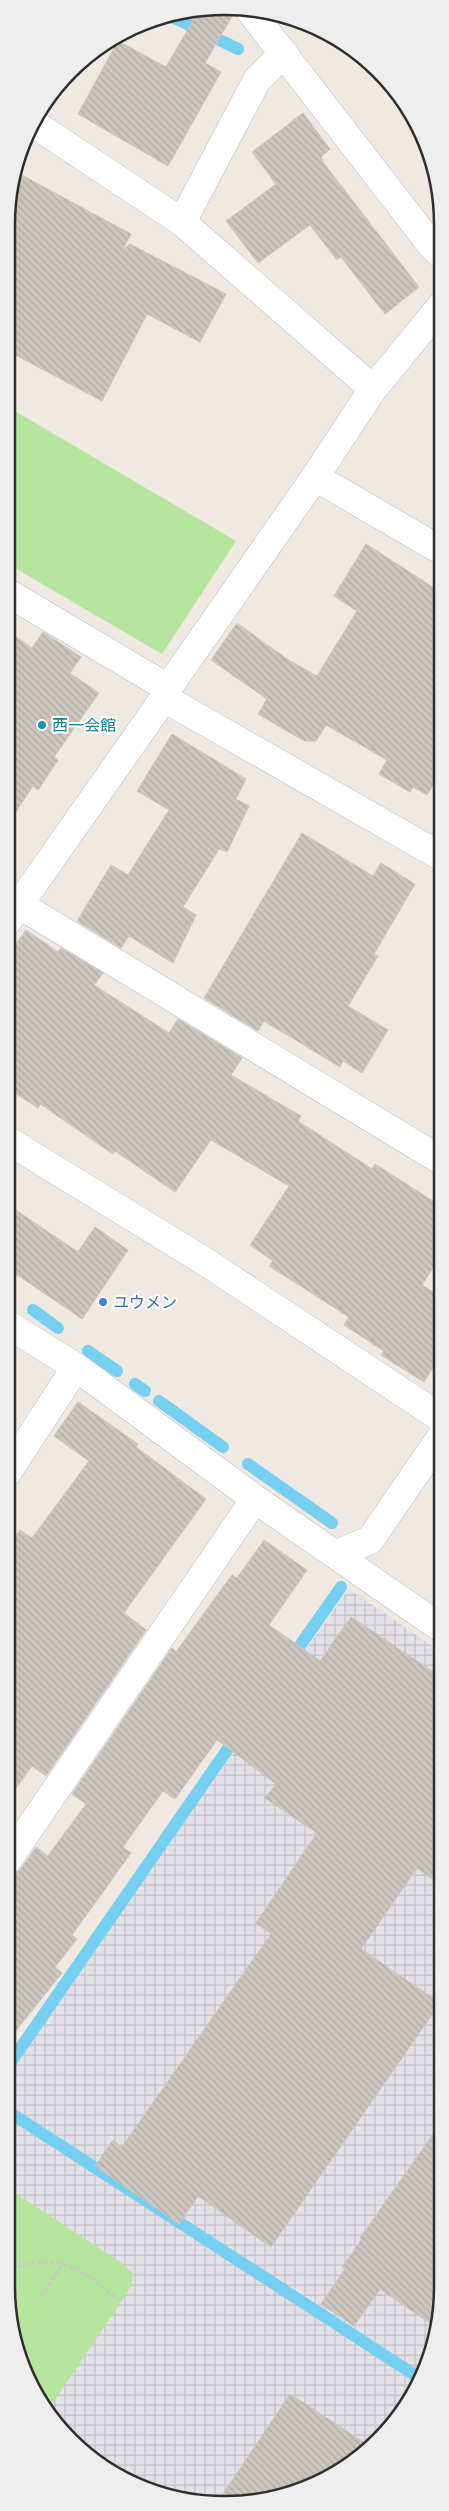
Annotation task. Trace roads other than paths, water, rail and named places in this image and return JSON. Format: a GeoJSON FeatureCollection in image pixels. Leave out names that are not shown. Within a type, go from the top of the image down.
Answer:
{"type":"FeatureCollection","features":[{"type":"Feature","properties":{"kind":"street"},"geometry":{"type":"LineString","coordinates":[[256,18],[434,248]]}},
{"type":"Feature","properties":{"kind":"street"},"geometry":{"type":"LineString","coordinates":[[182,222],[257,80],[284,53]]}},
{"type":"Feature","properties":{"kind":"street"},"geometry":{"type":"LineString","coordinates":[[39,127],[182,222],[373,389]]}},
{"type":"Feature","properties":{"kind":"street"},"geometry":{"type":"LineString","coordinates":[[15,913],[315,477],[373,389],[434,315]]}},
{"type":"Feature","properties":{"kind":"street"},"geometry":{"type":"LineString","coordinates":[[315,477],[434,546]]}},
{"type":"Feature","properties":{"kind":"street"},"geometry":{"type":"LineString","coordinates":[[15,597],[166,693],[434,852]]}},
{"type":"Feature","properties":{"kind":"street"},"geometry":{"type":"LineString","coordinates":[[15,915],[434,1156]]}},
{"type":"Feature","properties":{"kind":"street"},"geometry":{"type":"LineString","coordinates":[[15,1145],[209,1264],[434,1413]]}},
{"type":"Feature","properties":{"kind":"street"},"geometry":{"type":"LineString","coordinates":[[15,1329],[76,1367],[255,1499],[434,1623]]}},
{"type":"Feature","properties":{"kind":"street"},"geometry":{"type":"LineString","coordinates":[[15,1460],[76,1367]]}},
{"type":"Feature","properties":{"kind":"street"},"geometry":{"type":"LineString","coordinates":[[337,1554],[370,1540],[434,1448]]}},
{"type":"Feature","properties":{"kind":"street"},"geometry":{"type":"LineString","coordinates":[[15,1849],[255,1499]]}},
{"type":"Feature","properties":{"kind":"waterway"},"geometry":{"type":"LineString","coordinates":[[179,20],[238,49]]}},
{"type":"Feature","properties":{"kind":"waterway"},"geometry":{"type":"LineString","coordinates":[[33,1310],[58,1328]]}},
{"type":"Feature","properties":{"kind":"waterway"},"geometry":{"type":"LineString","coordinates":[[88,1351],[117,1371]]}},
{"type":"Feature","properties":{"kind":"waterway"},"geometry":{"type":"LineString","coordinates":[[135,1384],[145,1391]]}},
{"type":"Feature","properties":{"kind":"waterway"},"geometry":{"type":"LineString","coordinates":[[159,1401],[223,1447]]}},
{"type":"Feature","properties":{"kind":"waterway"},"geometry":{"type":"LineString","coordinates":[[248,1464],[332,1523]]}},
{"type":"Feature","properties":{"kind":"waterway"},"geometry":{"type":"LineString","coordinates":[[290,1660],[341,1587]]}},
{"type":"Feature","properties":{"kind":"waterway"},"geometry":{"type":"LineString","coordinates":[[15,2056],[238,1734]]}},
{"type":"Feature","properties":{"kind":"waterway"},"geometry":{"type":"LineString","coordinates":[[15,2116],[414,2375]]}},
{"type":"Feature","properties":{"kind":"place","name":"西一会館"},"geometry":{"type":"Point","coordinates":[42,725]}},
{"type":"Feature","properties":{"kind":"place","name":"ユウメン"},"geometry":{"type":"Point","coordinates":[103,1302]}}]}
